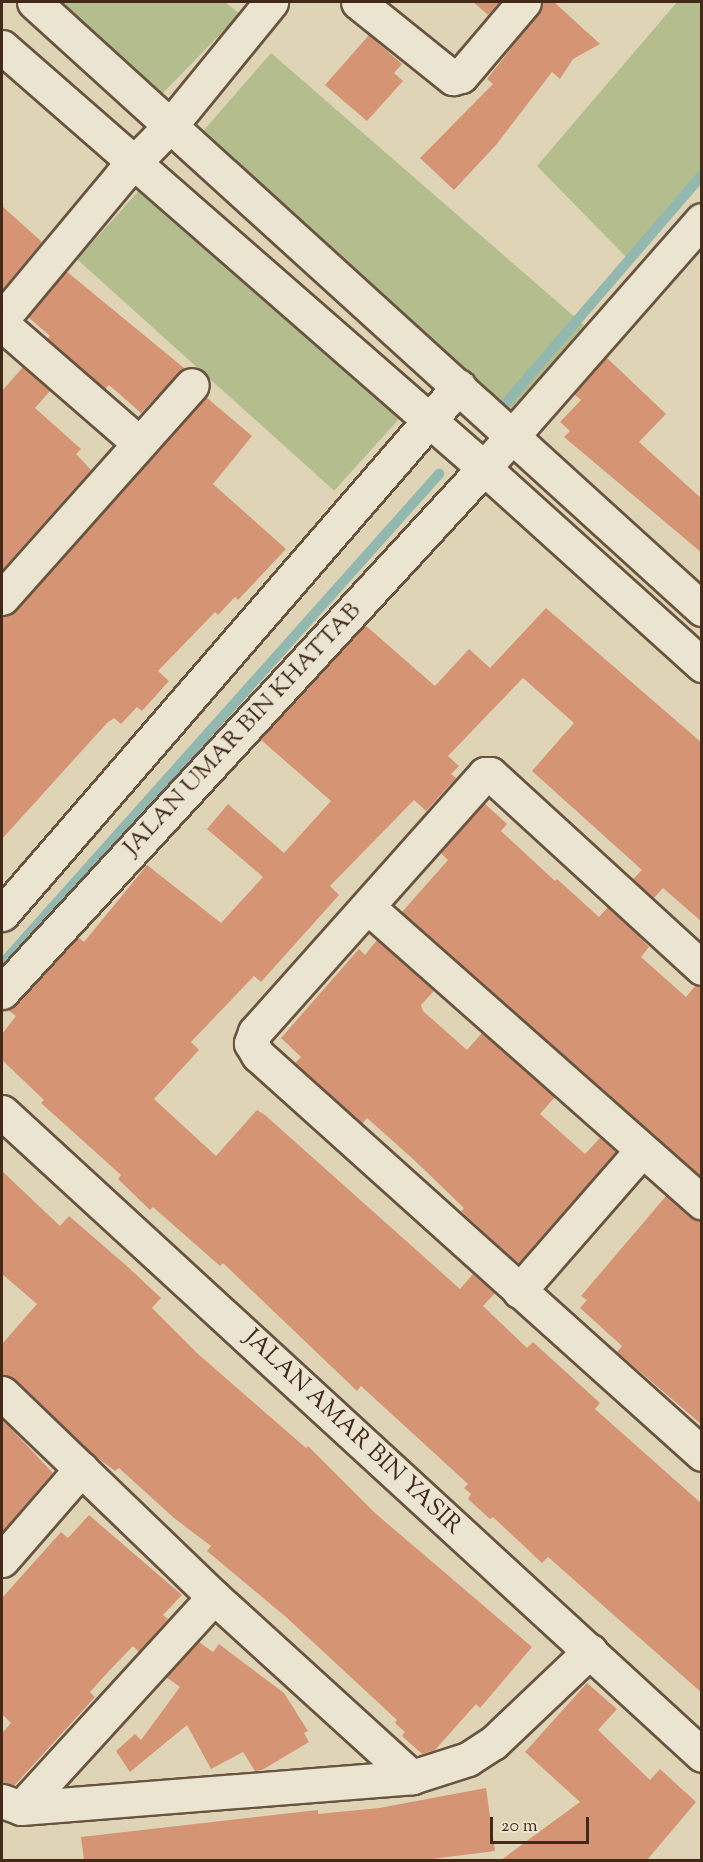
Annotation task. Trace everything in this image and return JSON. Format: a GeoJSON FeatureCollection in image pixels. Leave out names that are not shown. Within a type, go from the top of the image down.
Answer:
{"type":"FeatureCollection","features":[{"type":"Feature","properties":{"kind":"street"},"geometry":{"type":"LineString","coordinates":[[34,2],[702,609]]}},
{"type":"Feature","properties":{"kind":"street"},"geometry":{"type":"LineString","coordinates":[[2,319],[132,164],[170,126],[271,2]]}},
{"type":"Feature","properties":{"kind":"street"},"geometry":{"type":"LineString","coordinates":[[358,2],[453,78],[461,76],[524,2]]}},
{"type":"Feature","properties":{"kind":"street"},"geometry":{"type":"LineString","coordinates":[[2,47],[429,424],[484,468],[702,665]]}},
{"type":"Feature","properties":{"kind":"street","name":"JALAN UMAR BIN KHATTAB"},"geometry":{"type":"LineString","coordinates":[[2,992],[484,468],[702,220]]}},
{"type":"Feature","properties":{"kind":"street"},"geometry":{"type":"LineString","coordinates":[[2,324],[138,443]]}},
{"type":"Feature","properties":{"kind":"street"},"geometry":{"type":"LineString","coordinates":[[2,597],[192,385]]}},
{"type":"Feature","properties":{"kind":"street"},"geometry":{"type":"LineString","coordinates":[[2,914],[429,424],[459,386]]}},
{"type":"Feature","properties":{"kind":"street"},"geometry":{"type":"LineString","coordinates":[[702,968],[490,774],[485,774],[255,1032],[254,1049],[519,1291],[702,1454]]}},
{"type":"Feature","properties":{"kind":"street"},"geometry":{"type":"LineString","coordinates":[[368,907],[702,1203]]}},
{"type":"Feature","properties":{"kind":"street","name":"JALAN AMAR BIN YASIR"},"geometry":{"type":"LineString","coordinates":[[2,1112],[702,1755]]}},
{"type":"Feature","properties":{"kind":"street"},"geometry":{"type":"LineString","coordinates":[[519,1291],[642,1150]]}},
{"type":"Feature","properties":{"kind":"street"},"geometry":{"type":"LineString","coordinates":[[2,1393],[214,1597],[412,1777]]}},
{"type":"Feature","properties":{"kind":"street"},"geometry":{"type":"LineString","coordinates":[[2,1560],[81,1469]]}},
{"type":"Feature","properties":{"kind":"street"},"geometry":{"type":"LineString","coordinates":[[11,1804],[214,1597]]}},
{"type":"Feature","properties":{"kind":"street"},"geometry":{"type":"LineString","coordinates":[[11,1804],[412,1777],[468,1759],[494,1743],[590,1651]]}},
{"type":"Feature","properties":{"kind":"green space"},"geometry":{"type":"Polygon","coordinates":[[[53,2],[225,2],[240,14],[159,97],[53,2]]]}},
{"type":"Feature","properties":{"kind":"green space"},"geometry":{"type":"Polygon","coordinates":[[[677,2],[701,2],[701,179],[630,261],[537,166],[677,2]]]}},
{"type":"Feature","properties":{"kind":"green space"},"geometry":{"type":"Polygon","coordinates":[[[271,53],[584,325],[511,410],[198,138],[271,53]]]}},
{"type":"Feature","properties":{"kind":"green space"},"geometry":{"type":"Polygon","coordinates":[[[144,185],[401,417],[334,491],[77,259],[144,185]]]}},
{"type":"Feature","properties":{"kind":"building"},"geometry":{"type":"Polygon","coordinates":[[[473,2],[500,2],[488,15],[473,2]]]}},
{"type":"Feature","properties":{"kind":"building"},"geometry":{"type":"Polygon","coordinates":[[[542,2],[554,2],[600,44],[573,59],[560,79],[552,72],[496,145],[454,190],[420,158],[493,84],[487,79],[538,14],[542,2]]]}},
{"type":"Feature","properties":{"kind":"building"},"geometry":{"type":"Polygon","coordinates":[[[369,35],[402,64],[394,73],[403,81],[367,121],[325,85],[369,35]]]}},
{"type":"Feature","properties":{"kind":"building"},"geometry":{"type":"Polygon","coordinates":[[[2,206],[42,242],[2,290],[2,206]]]}},
{"type":"Feature","properties":{"kind":"building"},"geometry":{"type":"Polygon","coordinates":[[[66,271],[184,368],[141,413],[109,385],[105,389],[47,339],[50,336],[28,317],[66,271]]]}},
{"type":"Feature","properties":{"kind":"building"},"geometry":{"type":"Polygon","coordinates":[[[606,357],[666,414],[639,442],[702,499],[702,553],[564,437],[570,431],[560,422],[581,400],[574,394],[606,357]]]}},
{"type":"Feature","properties":{"kind":"building"},"geometry":{"type":"Polygon","coordinates":[[[23,367],[50,391],[35,408],[81,449],[76,454],[91,470],[2,570],[2,391],[23,367]]]}},
{"type":"Feature","properties":{"kind":"building"},"geometry":{"type":"Polygon","coordinates":[[[206,397],[252,436],[213,484],[286,549],[238,600],[235,597],[218,615],[215,612],[158,671],[169,681],[142,711],[137,707],[121,724],[114,718],[107,723],[2,839],[2,616],[16,610],[206,397]]]}},
{"type":"Feature","properties":{"kind":"building"},"geometry":{"type":"Polygon","coordinates":[[[546,608],[702,743],[702,922],[663,888],[654,898],[633,879],[642,870],[532,771],[574,723],[523,678],[448,756],[459,766],[451,774],[456,778],[426,811],[414,800],[330,886],[339,895],[261,982],[254,976],[191,1042],[199,1050],[154,1099],[216,1156],[257,1110],[265,1115],[460,1289],[473,1274],[495,1293],[483,1306],[527,1348],[533,1342],[600,1403],[595,1409],[702,1504],[702,1693],[548,1557],[542,1563],[493,1517],[490,1519],[468,1499],[471,1494],[464,1488],[468,1484],[361,1386],[357,1391],[223,1263],[220,1266],[153,1207],[150,1210],[118,1179],[121,1175],[41,1103],[44,1100],[2,1060],[2,1034],[16,1016],[8,1010],[78,937],[84,942],[147,865],[221,923],[263,877],[207,829],[228,804],[284,853],[331,801],[260,739],[365,625],[435,686],[469,649],[490,668],[546,608]]]}},
{"type":"Feature","properties":{"kind":"building"},"geometry":{"type":"Polygon","coordinates":[[[484,803],[507,824],[501,831],[555,881],[557,879],[599,917],[608,907],[629,926],[649,947],[641,957],[686,997],[696,985],[702,986],[702,1178],[402,912],[448,860],[441,853],[484,803]]]}},
{"type":"Feature","properties":{"kind":"building"},"geometry":{"type":"Polygon","coordinates":[[[377,940],[434,991],[421,1005],[423,1011],[467,1050],[482,1033],[555,1097],[540,1114],[585,1154],[600,1138],[616,1152],[518,1264],[461,1211],[464,1208],[413,1159],[367,1118],[362,1124],[295,1063],[301,1057],[281,1038],[359,949],[365,955],[377,940]]]}},
{"type":"Feature","properties":{"kind":"building"},"geometry":{"type":"Polygon","coordinates":[[[2,1171],[60,1226],[69,1216],[128,1267],[161,1298],[152,1308],[198,1354],[306,1448],[308,1446],[375,1513],[532,1647],[480,1708],[476,1704],[435,1750],[422,1754],[402,1736],[405,1732],[395,1723],[397,1720],[286,1617],[207,1551],[211,1546],[174,1518],[119,1468],[115,1471],[92,1454],[15,1379],[2,1375],[2,1344],[37,1304],[2,1274],[2,1171]]]}},
{"type":"Feature","properties":{"kind":"building"},"geometry":{"type":"Polygon","coordinates":[[[666,1196],[690,1217],[702,1221],[702,1425],[617,1352],[622,1346],[580,1308],[587,1300],[581,1296],[666,1196]]]}},
{"type":"Feature","properties":{"kind":"building"},"geometry":{"type":"Polygon","coordinates":[[[2,1419],[53,1473],[2,1532],[2,1419]]]}},
{"type":"Feature","properties":{"kind":"building"},"geometry":{"type":"Polygon","coordinates":[[[89,1515],[182,1595],[163,1615],[168,1619],[139,1652],[133,1646],[108,1672],[90,1692],[95,1697],[14,1786],[2,1783],[2,1733],[11,1723],[2,1714],[2,1598],[61,1532],[68,1538],[89,1515]]]}},
{"type":"Feature","properties":{"kind":"building"},"geometry":{"type":"Polygon","coordinates":[[[199,1642],[213,1652],[219,1644],[284,1693],[308,1731],[304,1733],[309,1742],[262,1770],[255,1771],[243,1752],[211,1769],[187,1725],[130,1772],[116,1751],[135,1734],[141,1740],[180,1687],[166,1677],[199,1642]]]}},
{"type":"Feature","properties":{"kind":"building"},"geometry":{"type":"Polygon","coordinates":[[[587,1683],[617,1709],[598,1730],[650,1780],[660,1769],[696,1802],[647,1860],[501,1860],[580,1802],[525,1752],[587,1683]]]}},
{"type":"Feature","properties":{"kind":"building"},"geometry":{"type":"Polygon","coordinates":[[[486,1788],[495,1851],[424,1860],[84,1860],[81,1837],[318,1810],[318,1814],[379,1808],[486,1788]]]}},
{"type":"Feature","properties":{"kind":"waterway"},"geometry":{"type":"LineString","coordinates":[[506,403],[702,175]]}},
{"type":"Feature","properties":{"kind":"waterway"},"geometry":{"type":"LineString","coordinates":[[2,964],[439,474]]}}]}
